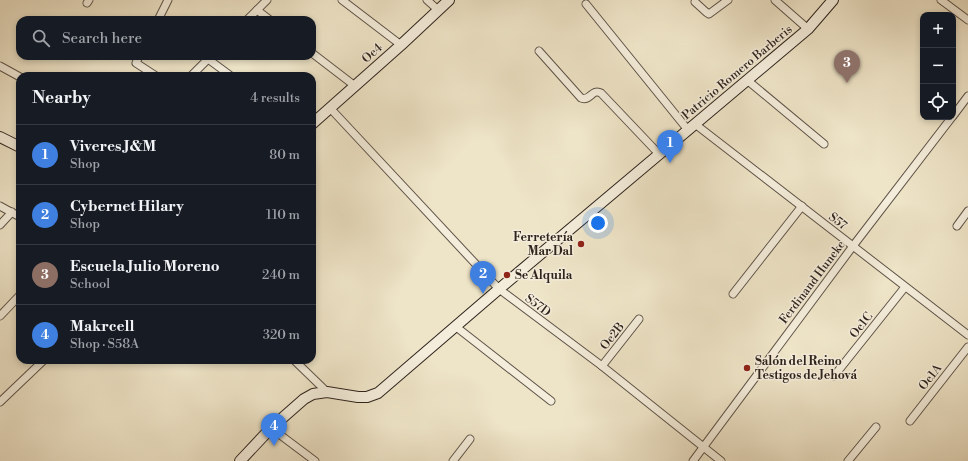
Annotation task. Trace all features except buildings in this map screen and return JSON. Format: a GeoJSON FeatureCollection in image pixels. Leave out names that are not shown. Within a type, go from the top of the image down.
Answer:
{"type":"FeatureCollection","features":[{"type":"Feature","properties":{"kind":"street"},"geometry":{"type":"LineString","coordinates":[[160,16],[168,0]]}},
{"type":"Feature","properties":{"kind":"street"},"geometry":{"type":"LineString","coordinates":[[251,16],[267,0]]}},
{"type":"Feature","properties":{"kind":"street"},"geometry":{"type":"LineString","coordinates":[[342,0],[401,45]]}},
{"type":"Feature","properties":{"kind":"street"},"geometry":{"type":"LineString","coordinates":[[427,0],[438,10]]}},
{"type":"Feature","properties":{"kind":"street","name":"Oe4"},"geometry":{"type":"LineString","coordinates":[[316,120],[449,0]]}},
{"type":"Feature","properties":{"kind":"street"},"geometry":{"type":"LineString","coordinates":[[695,2],[709,14],[728,0]]}},
{"type":"Feature","properties":{"kind":"street"},"geometry":{"type":"LineString","coordinates":[[776,0],[808,29]]}},
{"type":"Feature","properties":{"kind":"street","name":"Patricio Romero Barberis"},"geometry":{"type":"LineString","coordinates":[[240,461],[271,428],[304,399],[313,394],[327,392],[367,397],[378,393],[455,326],[808,29],[833,0]]}},
{"type":"Feature","properties":{"kind":"street"},"geometry":{"type":"LineString","coordinates":[[942,0],[968,20]]}},
{"type":"Feature","properties":{"kind":"street","name":"S57"},"geometry":{"type":"LineString","coordinates":[[586,4],[692,127],[802,206],[968,335]]}},
{"type":"Feature","properties":{"kind":"street"},"geometry":{"type":"LineString","coordinates":[[257,10],[265,16]]}},
{"type":"Feature","properties":{"kind":"street"},"geometry":{"type":"LineString","coordinates":[[539,51],[581,98],[587,98],[594,92],[598,91],[601,93],[659,154]]}},
{"type":"Feature","properties":{"kind":"street"},"geometry":{"type":"LineString","coordinates":[[316,56],[355,86]]}},
{"type":"Feature","properties":{"kind":"street"},"geometry":{"type":"LineString","coordinates":[[138,60],[136,64],[149,72]]}},
{"type":"Feature","properties":{"kind":"street"},"geometry":{"type":"LineString","coordinates":[[195,72],[207,60]]}},
{"type":"Feature","properties":{"kind":"street"},"geometry":{"type":"LineString","coordinates":[[211,60],[226,72]]}},
{"type":"Feature","properties":{"kind":"street"},"geometry":{"type":"LineString","coordinates":[[0,66],[16,75]]}},
{"type":"Feature","properties":{"kind":"street"},"geometry":{"type":"LineString","coordinates":[[747,80],[824,144]]}},
{"type":"Feature","properties":{"kind":"street","name":"Ferdinand Huneke"},"geometry":{"type":"LineString","coordinates":[[956,111],[968,96]]}},
{"type":"Feature","properties":{"kind":"street","name":"S57D"},"geometry":{"type":"LineString","coordinates":[[330,108],[499,289],[602,366],[703,448],[722,461]]}},
{"type":"Feature","properties":{"kind":"street","name":"Ferdinand Huneke"},"geometry":{"type":"LineString","coordinates":[[693,461],[949,120]]}},
{"type":"Feature","properties":{"kind":"street"},"geometry":{"type":"LineString","coordinates":[[0,137],[16,145]]}},
{"type":"Feature","properties":{"kind":"street"},"geometry":{"type":"LineString","coordinates":[[0,206],[16,214]]}},
{"type":"Feature","properties":{"kind":"street"},"geometry":{"type":"LineString","coordinates":[[733,294],[802,206]]}},
{"type":"Feature","properties":{"kind":"street"},"geometry":{"type":"LineString","coordinates":[[957,226],[968,211]]}},
{"type":"Feature","properties":{"kind":"street"},"geometry":{"type":"LineString","coordinates":[[0,225],[12,212]]}},
{"type":"Feature","properties":{"kind":"street","name":"Oe1C"},"geometry":{"type":"LineString","coordinates":[[834,376],[905,287]]}},
{"type":"Feature","properties":{"kind":"street"},"geometry":{"type":"LineString","coordinates":[[0,316],[16,299]]}},
{"type":"Feature","properties":{"kind":"street","name":"Oe2B"},"geometry":{"type":"LineString","coordinates":[[602,366],[639,319]]}},
{"type":"Feature","properties":{"kind":"street"},"geometry":{"type":"LineString","coordinates":[[455,326],[551,401]]}},
{"type":"Feature","properties":{"kind":"street","name":"Oe1A"},"geometry":{"type":"LineString","coordinates":[[910,421],[968,347]]}},
{"type":"Feature","properties":{"kind":"street"},"geometry":{"type":"LineString","coordinates":[[0,402],[40,364]]}},
{"type":"Feature","properties":{"kind":"street"},"geometry":{"type":"LineString","coordinates":[[298,364],[327,392]]}},
{"type":"Feature","properties":{"kind":"street"},"geometry":{"type":"LineString","coordinates":[[848,461],[876,427]]}},
{"type":"Feature","properties":{"kind":"street"},"geometry":{"type":"LineString","coordinates":[[271,428],[315,461]]}},
{"type":"Feature","properties":{"kind":"street"},"geometry":{"type":"LineString","coordinates":[[453,461],[470,439]]}},
{"type":"Feature","properties":{"kind":"place","name":"Escuela Julio Moreno"},"geometry":{"type":"Point","coordinates":[847,83]}},
{"type":"Feature","properties":{"kind":"place","name":"Viveres J&M"},"geometry":{"type":"Point","coordinates":[670,163]}},
{"type":"Feature","properties":{"kind":"place","name":"Ferretería Mar Dal"},"geometry":{"type":"Point","coordinates":[581,244]}},
{"type":"Feature","properties":{"kind":"place","name":"Se Alquila"},"geometry":{"type":"Point","coordinates":[507,275]}},
{"type":"Feature","properties":{"kind":"place","name":"Cybernet Hilary"},"geometry":{"type":"Point","coordinates":[483,294]}},
{"type":"Feature","properties":{"kind":"place","name":"Salón del Reino Testigos de Jehová"},"geometry":{"type":"Point","coordinates":[747,368]}},
{"type":"Feature","properties":{"kind":"place","name":"Makrcell"},"geometry":{"type":"Point","coordinates":[274,446]}}]}
